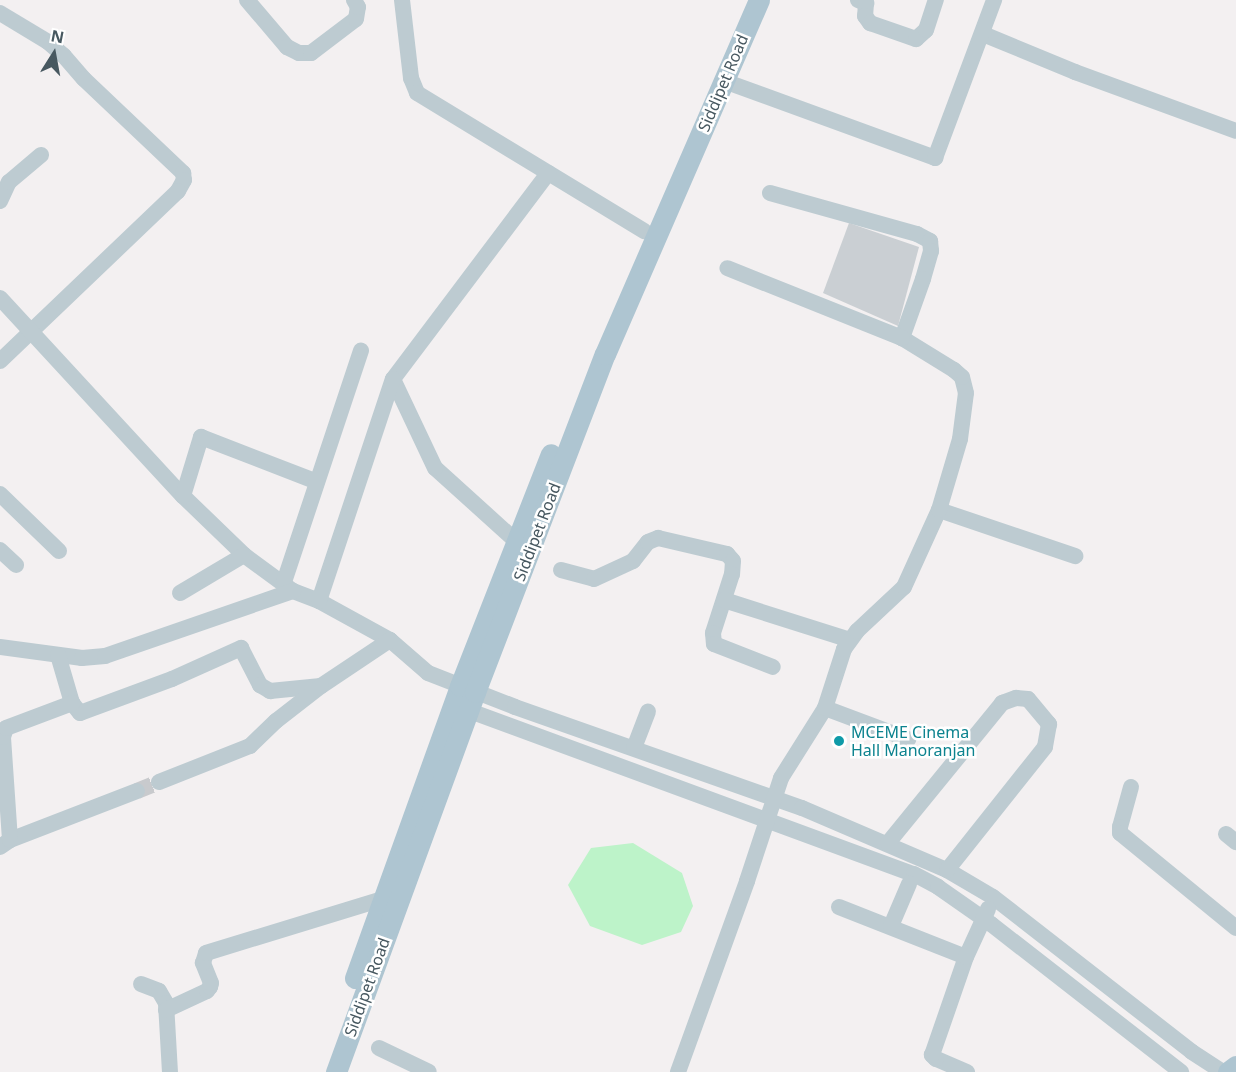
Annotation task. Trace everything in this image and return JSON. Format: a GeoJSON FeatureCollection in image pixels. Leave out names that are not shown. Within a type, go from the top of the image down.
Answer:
{"type":"FeatureCollection","features":[{"type":"Feature","properties":{"kind":"main road","name":"Siddipet Road"},"geometry":{"type":"LineString","coordinates":[[336,1072],[516,542],[592,349],[744,0]]}},
{"type":"Feature","properties":{"kind":"main road","name":"Siddipet Road"},"geometry":{"type":"LineString","coordinates":[[321,1072],[383,899],[464,698],[605,354],[759,0]]}},
{"type":"Feature","properties":{"kind":"main road"},"geometry":{"type":"LineString","coordinates":[[1228,1072],[1236,1066]]}},
{"type":"Feature","properties":{"kind":"street"},"geometry":{"type":"LineString","coordinates":[[248,0],[287,47],[299,53],[311,53],[346,30],[358,14],[354,0]]}},
{"type":"Feature","properties":{"kind":"street"},"geometry":{"type":"LineString","coordinates":[[402,0],[411,78],[417,93],[644,231]]}},
{"type":"Feature","properties":{"kind":"street"},"geometry":{"type":"LineString","coordinates":[[864,1],[865,16],[870,22],[916,39],[926,30],[936,0]]}},
{"type":"Feature","properties":{"kind":"street"},"geometry":{"type":"LineString","coordinates":[[724,81],[935,158],[994,0]]}},
{"type":"Feature","properties":{"kind":"street"},"geometry":{"type":"LineString","coordinates":[[0,14],[48,42],[64,56],[84,79],[183,173],[184,180],[178,191],[0,361]]}},
{"type":"Feature","properties":{"kind":"street"},"geometry":{"type":"LineString","coordinates":[[982,34],[1075,72],[1236,131]]}},
{"type":"Feature","properties":{"kind":"street"},"geometry":{"type":"LineString","coordinates":[[0,201],[4,178],[41,155]]}},
{"type":"Feature","properties":{"kind":"street"},"geometry":{"type":"LineString","coordinates":[[319,601],[393,379],[548,173]]}},
{"type":"Feature","properties":{"kind":"street"},"geometry":{"type":"LineString","coordinates":[[770,193],[917,234],[930,241],[931,251],[923,279],[902,338]]}},
{"type":"Feature","properties":{"kind":"street"},"geometry":{"type":"LineString","coordinates":[[678,1072],[788,764],[825,708],[844,649],[850,640],[904,587],[939,510],[960,439],[965,385],[962,377],[954,370],[902,338],[727,268]]}},
{"type":"Feature","properties":{"kind":"street"},"geometry":{"type":"LineString","coordinates":[[0,298],[183,496],[244,555],[288,587],[319,601],[390,640],[428,673],[464,698],[610,763],[914,874],[983,919],[1181,1072]]}},
{"type":"Feature","properties":{"kind":"street"},"geometry":{"type":"LineString","coordinates":[[288,587],[315,481],[361,350]]}},
{"type":"Feature","properties":{"kind":"street"},"geometry":{"type":"LineString","coordinates":[[393,379],[435,468],[516,542]]}},
{"type":"Feature","properties":{"kind":"street"},"geometry":{"type":"LineString","coordinates":[[183,496],[201,437],[315,481]]}},
{"type":"Feature","properties":{"kind":"street"},"geometry":{"type":"LineString","coordinates":[[0,494],[59,551]]}},
{"type":"Feature","properties":{"kind":"street"},"geometry":{"type":"LineString","coordinates":[[939,510],[1075,556]]}},
{"type":"Feature","properties":{"kind":"street"},"geometry":{"type":"LineString","coordinates":[[561,570],[594,579],[633,561],[648,542],[658,538],[731,556],[732,574],[713,633],[714,644],[774,667]]}},
{"type":"Feature","properties":{"kind":"street"},"geometry":{"type":"LineString","coordinates":[[0,550],[16,565]]}},
{"type":"Feature","properties":{"kind":"street"},"geometry":{"type":"LineString","coordinates":[[180,593],[244,555]]}},
{"type":"Feature","properties":{"kind":"street"},"geometry":{"type":"LineString","coordinates":[[0,647],[82,658],[105,656],[288,587]]}},
{"type":"Feature","properties":{"kind":"street"},"geometry":{"type":"LineString","coordinates":[[723,600],[850,640]]}},
{"type":"Feature","properties":{"kind":"street"},"geometry":{"type":"LineString","coordinates":[[159,782],[250,746],[276,721],[321,686],[390,640]]}},
{"type":"Feature","properties":{"kind":"street"},"geometry":{"type":"LineString","coordinates":[[58,655],[72,703],[75,710],[80,713],[172,679],[241,648],[260,684],[270,691],[321,686]]}},
{"type":"Feature","properties":{"kind":"street"},"geometry":{"type":"LineString","coordinates":[[464,698],[618,742],[775,798],[888,843],[947,870],[993,897],[1192,1052],[1223,1072]]}},
{"type":"Feature","properties":{"kind":"street"},"geometry":{"type":"LineString","coordinates":[[888,843],[1002,703],[1016,698],[1028,699],[1049,724],[1045,747],[947,870]]}},
{"type":"Feature","properties":{"kind":"street"},"geometry":{"type":"LineString","coordinates":[[72,703],[6,728],[3,737],[5,843],[137,791]]}},
{"type":"Feature","properties":{"kind":"street"},"geometry":{"type":"LineString","coordinates":[[825,708],[908,739]]}},
{"type":"Feature","properties":{"kind":"street"},"geometry":{"type":"LineString","coordinates":[[634,748],[648,712]]}},
{"type":"Feature","properties":{"kind":"street"},"geometry":{"type":"LineString","coordinates":[[610,763],[618,742]]}},
{"type":"Feature","properties":{"kind":"street"},"geometry":{"type":"LineString","coordinates":[[695,794],[702,772]]}},
{"type":"Feature","properties":{"kind":"street"},"geometry":{"type":"LineString","coordinates":[[1131,787],[1120,833],[1236,928]]}},
{"type":"Feature","properties":{"kind":"street"},"geometry":{"type":"LineString","coordinates":[[891,926],[909,884]]}},
{"type":"Feature","properties":{"kind":"street"},"geometry":{"type":"LineString","coordinates":[[967,1072],[936,1059],[932,1055],[966,957],[993,897]]}},
{"type":"Feature","properties":{"kind":"street"},"geometry":{"type":"LineString","coordinates":[[166,1010],[207,991],[210,987],[211,983],[202,963],[206,952],[383,899]]}},
{"type":"Feature","properties":{"kind":"street"},"geometry":{"type":"LineString","coordinates":[[839,907],[966,957]]}},
{"type":"Feature","properties":{"kind":"street"},"geometry":{"type":"LineString","coordinates":[[141,984],[159,991],[166,1010],[170,1072]]}},
{"type":"Feature","properties":{"kind":"street"},"geometry":{"type":"LineString","coordinates":[[379,1048],[429,1072]]}},
{"type":"Feature","properties":{"kind":"green space"},"geometry":{"type":"Polygon","coordinates":[[[633,843],[682,873],[693,906],[681,932],[642,945],[590,926],[568,885],[591,848],[633,843]]]}},
{"type":"Feature","properties":{"kind":"building"},"geometry":{"type":"Polygon","coordinates":[[[849,223],[919,247],[898,326],[823,293],[849,223]]]}},
{"type":"Feature","properties":{"kind":"tunnel"},"geometry":{"type":"LineString","coordinates":[[137,791],[159,782]]}},
{"type":"Feature","properties":{"kind":"place","name":"MCEME Cinema Hall Manoranjan"},"geometry":{"type":"Point","coordinates":[839,741]}}]}
